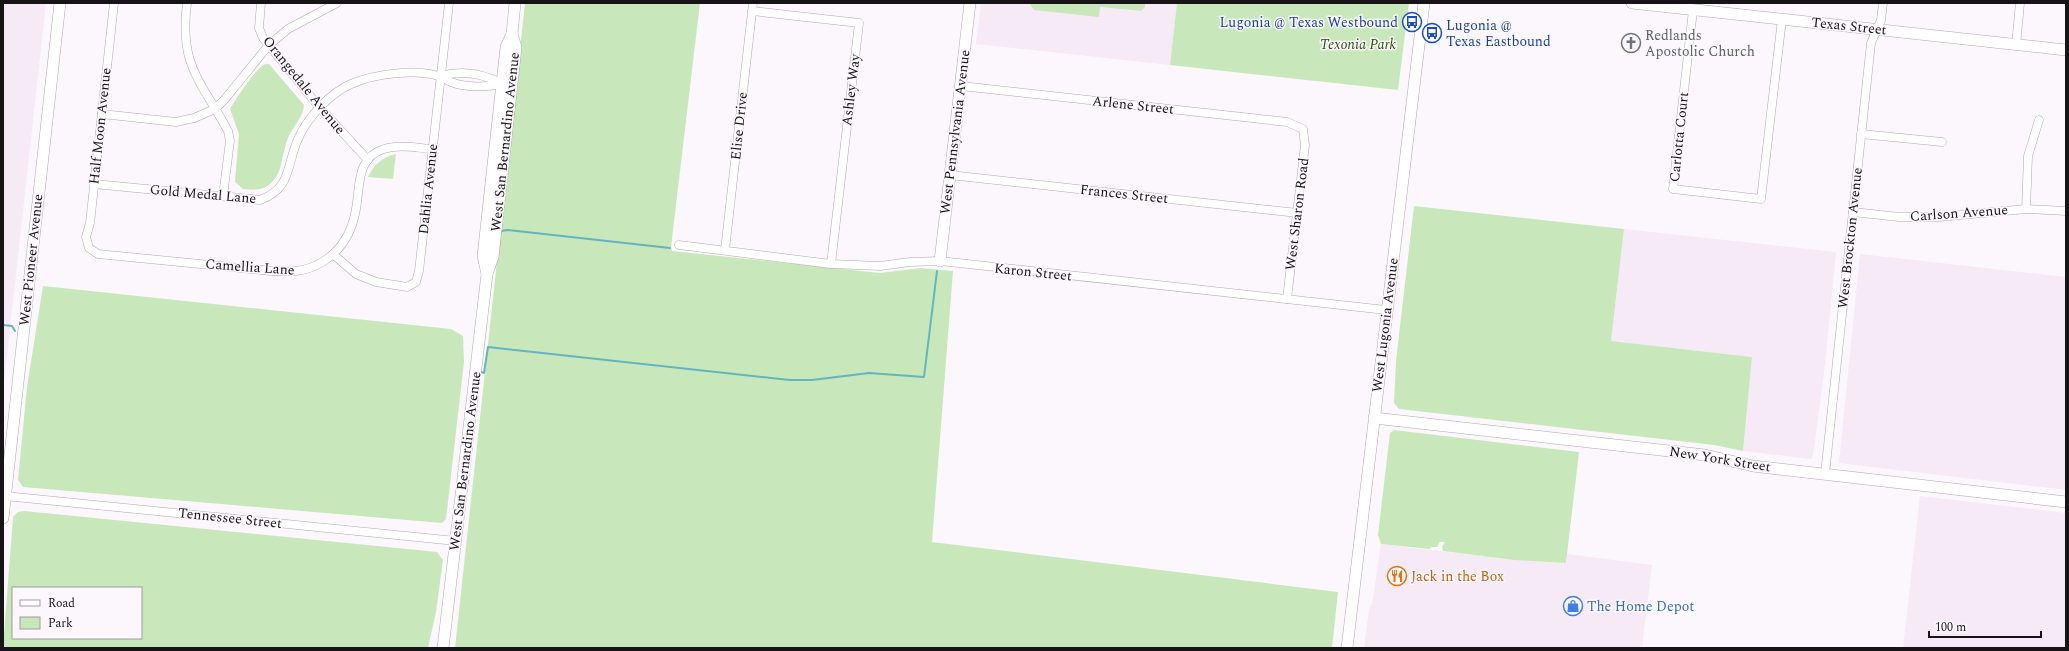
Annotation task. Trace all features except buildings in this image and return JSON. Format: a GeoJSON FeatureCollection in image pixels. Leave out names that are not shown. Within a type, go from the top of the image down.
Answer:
{"type":"FeatureCollection","features":[{"type":"Feature","properties":{"kind":"street","name":"West Pioneer Avenue"},"geometry":{"type":"LineString","coordinates":[[3,518],[60,3]]}},
{"type":"Feature","properties":{"kind":"street","name":"Half Moon Avenue"},"geometry":{"type":"LineString","coordinates":[[89,248],[86,237],[90,223],[114,3]]}},
{"type":"Feature","properties":{"kind":"street"},"geometry":{"type":"LineString","coordinates":[[187,3],[185,18],[186,51],[195,76],[228,131],[230,141],[223,196]]}},
{"type":"Feature","properties":{"kind":"street","name":"Orangedale Avenue"},"geometry":{"type":"LineString","coordinates":[[261,3],[259,28],[268,46],[320,108],[368,160]]}},
{"type":"Feature","properties":{"kind":"street"},"geometry":{"type":"LineString","coordinates":[[102,114],[176,122],[194,118],[215,109],[225,99],[268,46],[288,29],[337,3]]}},
{"type":"Feature","properties":{"kind":"street","name":"Dahlia Avenue"},"geometry":{"type":"LineString","coordinates":[[334,255],[356,274],[376,282],[407,287],[416,282],[419,271],[449,3]]}},
{"type":"Feature","properties":{"kind":"street","name":"West San Bernardino Avenue"},"geometry":{"type":"LineString","coordinates":[[487,274],[483,256],[506,47],[512,34],[515,3]]}},
{"type":"Feature","properties":{"kind":"street","name":"West Pennsylvania Avenue"},"geometry":{"type":"LineString","coordinates":[[940,261],[970,3]]}},
{"type":"Feature","properties":{"kind":"street","name":"West Lugonia Avenue"},"geometry":{"type":"LineString","coordinates":[[1347,648],[1386,310],[1424,3]]}},
{"type":"Feature","properties":{"kind":"street","name":"Texas Street"},"geometry":{"type":"LineString","coordinates":[[1632,3],[2066,50]]}},
{"type":"Feature","properties":{"kind":"street","name":"West Brockton Avenue"},"geometry":{"type":"LineString","coordinates":[[1825,474],[1871,43],[1881,19],[1883,3]]}},
{"type":"Feature","properties":{"kind":"street"},"geometry":{"type":"LineString","coordinates":[[2016,45],[2020,3]]}},
{"type":"Feature","properties":{"kind":"street","name":"Elise Drive"},"geometry":{"type":"LineString","coordinates":[[725,250],[753,7]]}},
{"type":"Feature","properties":{"kind":"street","name":"Ashley Way"},"geometry":{"type":"LineString","coordinates":[[753,7],[859,23],[831,264]]}},
{"type":"Feature","properties":{"kind":"street","name":"Carlotta Court"},"geometry":{"type":"LineString","coordinates":[[1693,10],[1673,189],[1761,199],[1782,20]]}},
{"type":"Feature","properties":{"kind":"street","name":"West San Bernardino Avenue"},"geometry":{"type":"LineString","coordinates":[[443,648],[487,274],[493,258],[516,47],[512,34]]}},
{"type":"Feature","properties":{"kind":"street","name":"Gold Medal Lane"},"geometry":{"type":"LineString","coordinates":[[94,184],[260,200],[272,195],[282,186],[288,172],[293,151],[304,126],[330,98],[351,84],[380,75],[400,72],[440,76],[452,83],[458,84],[486,87],[502,84]]}},
{"type":"Feature","properties":{"kind":"street"},"geometry":{"type":"LineString","coordinates":[[502,84],[507,94],[501,157],[503,167]]}},
{"type":"Feature","properties":{"kind":"street","name":"Arlene Street"},"geometry":{"type":"LineString","coordinates":[[960,86],[1287,122],[1303,129]]}},
{"type":"Feature","properties":{"kind":"street"},"geometry":{"type":"LineString","coordinates":[[2026,209],[2028,156],[2039,120]]}},
{"type":"Feature","properties":{"kind":"street","name":"West Sharon Road"},"geometry":{"type":"LineString","coordinates":[[1287,299],[1298,213],[1305,140],[1303,129]]}},
{"type":"Feature","properties":{"kind":"street"},"geometry":{"type":"LineString","coordinates":[[1861,134],[1942,142]]}},
{"type":"Feature","properties":{"kind":"street"},"geometry":{"type":"LineString","coordinates":[[368,160],[383,149],[398,146],[433,149]]}},
{"type":"Feature","properties":{"kind":"street","name":"Camellia Lane"},"geometry":{"type":"LineString","coordinates":[[89,248],[98,254],[272,271],[297,271],[316,266],[334,255],[344,242],[355,214],[359,180],[368,160]]}},
{"type":"Feature","properties":{"kind":"street","name":"Frances Street"},"geometry":{"type":"LineString","coordinates":[[950,176],[1298,213]]}},
{"type":"Feature","properties":{"kind":"street","name":"Carlson Avenue"},"geometry":{"type":"LineString","coordinates":[[1853,212],[1899,217],[1939,217],[2026,209],[2066,211]]}},
{"type":"Feature","properties":{"kind":"street","name":"Karon Street"},"geometry":{"type":"LineString","coordinates":[[679,245],[831,264],[880,266],[910,262],[940,261],[1386,310]]}},
{"type":"Feature","properties":{"kind":"street","name":"New York Street"},"geometry":{"type":"LineString","coordinates":[[1374,418],[1705,454],[1753,466],[2066,502]]}},
{"type":"Feature","properties":{"kind":"street","name":"Tennessee Street"},"geometry":{"type":"LineString","coordinates":[[5,496],[456,541]]}},
{"type":"Feature","properties":{"kind":"shaded area"},"geometry":{"type":"Polygon","coordinates":[[[3,3],[46,3],[3,392],[3,3]]]}},
{"type":"Feature","properties":{"kind":"shaded area"},"geometry":{"type":"Polygon","coordinates":[[[981,3],[1029,3],[1029,5],[1099,16],[1100,7],[1141,11],[1145,7],[1145,3],[1177,3],[1170,65],[976,44],[981,3]]]}},
{"type":"Feature","properties":{"kind":"shaded area"},"geometry":{"type":"Polygon","coordinates":[[[1624,229],[1836,252],[1825,365],[1813,456],[1811,459],[1743,451],[1752,357],[1611,341],[1624,229]]]}},
{"type":"Feature","properties":{"kind":"shaded area"},"geometry":{"type":"Polygon","coordinates":[[[1860,254],[2066,277],[2066,490],[1839,463],[1860,254]]]}},
{"type":"Feature","properties":{"kind":"shaded area"},"geometry":{"type":"Polygon","coordinates":[[[1920,496],[2066,513],[2066,648],[1903,648],[1920,496]]]}},
{"type":"Feature","properties":{"kind":"shaded area"},"geometry":{"type":"Polygon","coordinates":[[[1381,544],[1514,560],[1567,563],[1567,554],[1652,565],[1642,648],[1364,648],[1369,609],[1372,605],[1381,544]]]}},
{"type":"Feature","properties":{"kind":"green space"},"geometry":{"type":"Polygon","coordinates":[[[525,3],[700,3],[671,247],[672,251],[880,273],[921,268],[953,271],[932,542],[1338,592],[1332,648],[455,648],[525,3]]]}},
{"type":"Feature","properties":{"kind":"green space"},"geometry":{"type":"Polygon","coordinates":[[[1029,3],[1145,3],[1145,7],[1141,11],[1100,7],[1099,17],[1034,10],[1029,3]]]}},
{"type":"Feature","properties":{"kind":"green space","name":"Texonia Park"},"geometry":{"type":"Polygon","coordinates":[[[1177,3],[1409,3],[1398,90],[1170,65],[1177,3]]]}},
{"type":"Feature","properties":{"kind":"green space"},"geometry":{"type":"Polygon","coordinates":[[[269,64],[304,105],[300,118],[288,138],[276,178],[266,187],[255,190],[243,189],[235,182],[239,134],[230,109],[252,77],[262,66],[269,64]]]}},
{"type":"Feature","properties":{"kind":"green space"},"geometry":{"type":"Polygon","coordinates":[[[396,154],[393,179],[368,177],[373,168],[379,162],[396,154]]]}},
{"type":"Feature","properties":{"kind":"green space"},"geometry":{"type":"Polygon","coordinates":[[[1414,206],[1624,229],[1611,341],[1752,357],[1743,451],[1714,445],[1399,409],[1394,403],[1396,361],[1414,206]]]}},
{"type":"Feature","properties":{"kind":"green space"},"geometry":{"type":"Polygon","coordinates":[[[43,286],[451,329],[463,336],[464,362],[446,519],[442,523],[23,487],[18,480],[27,387],[43,286]]]}},
{"type":"Feature","properties":{"kind":"green space"},"geometry":{"type":"Polygon","coordinates":[[[1394,430],[1579,452],[1566,563],[1514,560],[1443,551],[1442,547],[1445,542],[1440,542],[1437,547],[1431,547],[1430,549],[1381,544],[1378,535],[1390,433],[1394,430]]]}},
{"type":"Feature","properties":{"kind":"green space"},"geometry":{"type":"Polygon","coordinates":[[[24,511],[437,552],[443,560],[436,612],[428,648],[3,648],[13,517],[18,512],[24,511]]]}},
{"type":"Feature","properties":{"kind":"waterway"},"geometry":{"type":"LineString","coordinates":[[501,231],[507,230],[670,248]]}},
{"type":"Feature","properties":{"kind":"waterway"},"geometry":{"type":"LineString","coordinates":[[481,372],[484,373],[488,347],[790,380],[812,380],[869,373],[924,377],[937,271]]}},
{"type":"Feature","properties":{"kind":"waterway"},"geometry":{"type":"LineString","coordinates":[[3,325],[12,326],[15,331]]}},
{"type":"Feature","properties":{"kind":"place","name":"Lugonia @ Texas Westbound"},"geometry":{"type":"Point","coordinates":[1412,22]}},
{"type":"Feature","properties":{"kind":"place","name":"Lugonia @ Texas Eastbound"},"geometry":{"type":"Point","coordinates":[1432,33]}},
{"type":"Feature","properties":{"kind":"place","name":"Redlands Apostolic Church"},"geometry":{"type":"Point","coordinates":[1631,43]}},
{"type":"Feature","properties":{"kind":"place","name":"Jack in the Box"},"geometry":{"type":"Point","coordinates":[1397,576]}},
{"type":"Feature","properties":{"kind":"place","name":"The Home Depot"},"geometry":{"type":"Point","coordinates":[1573,606]}}]}
